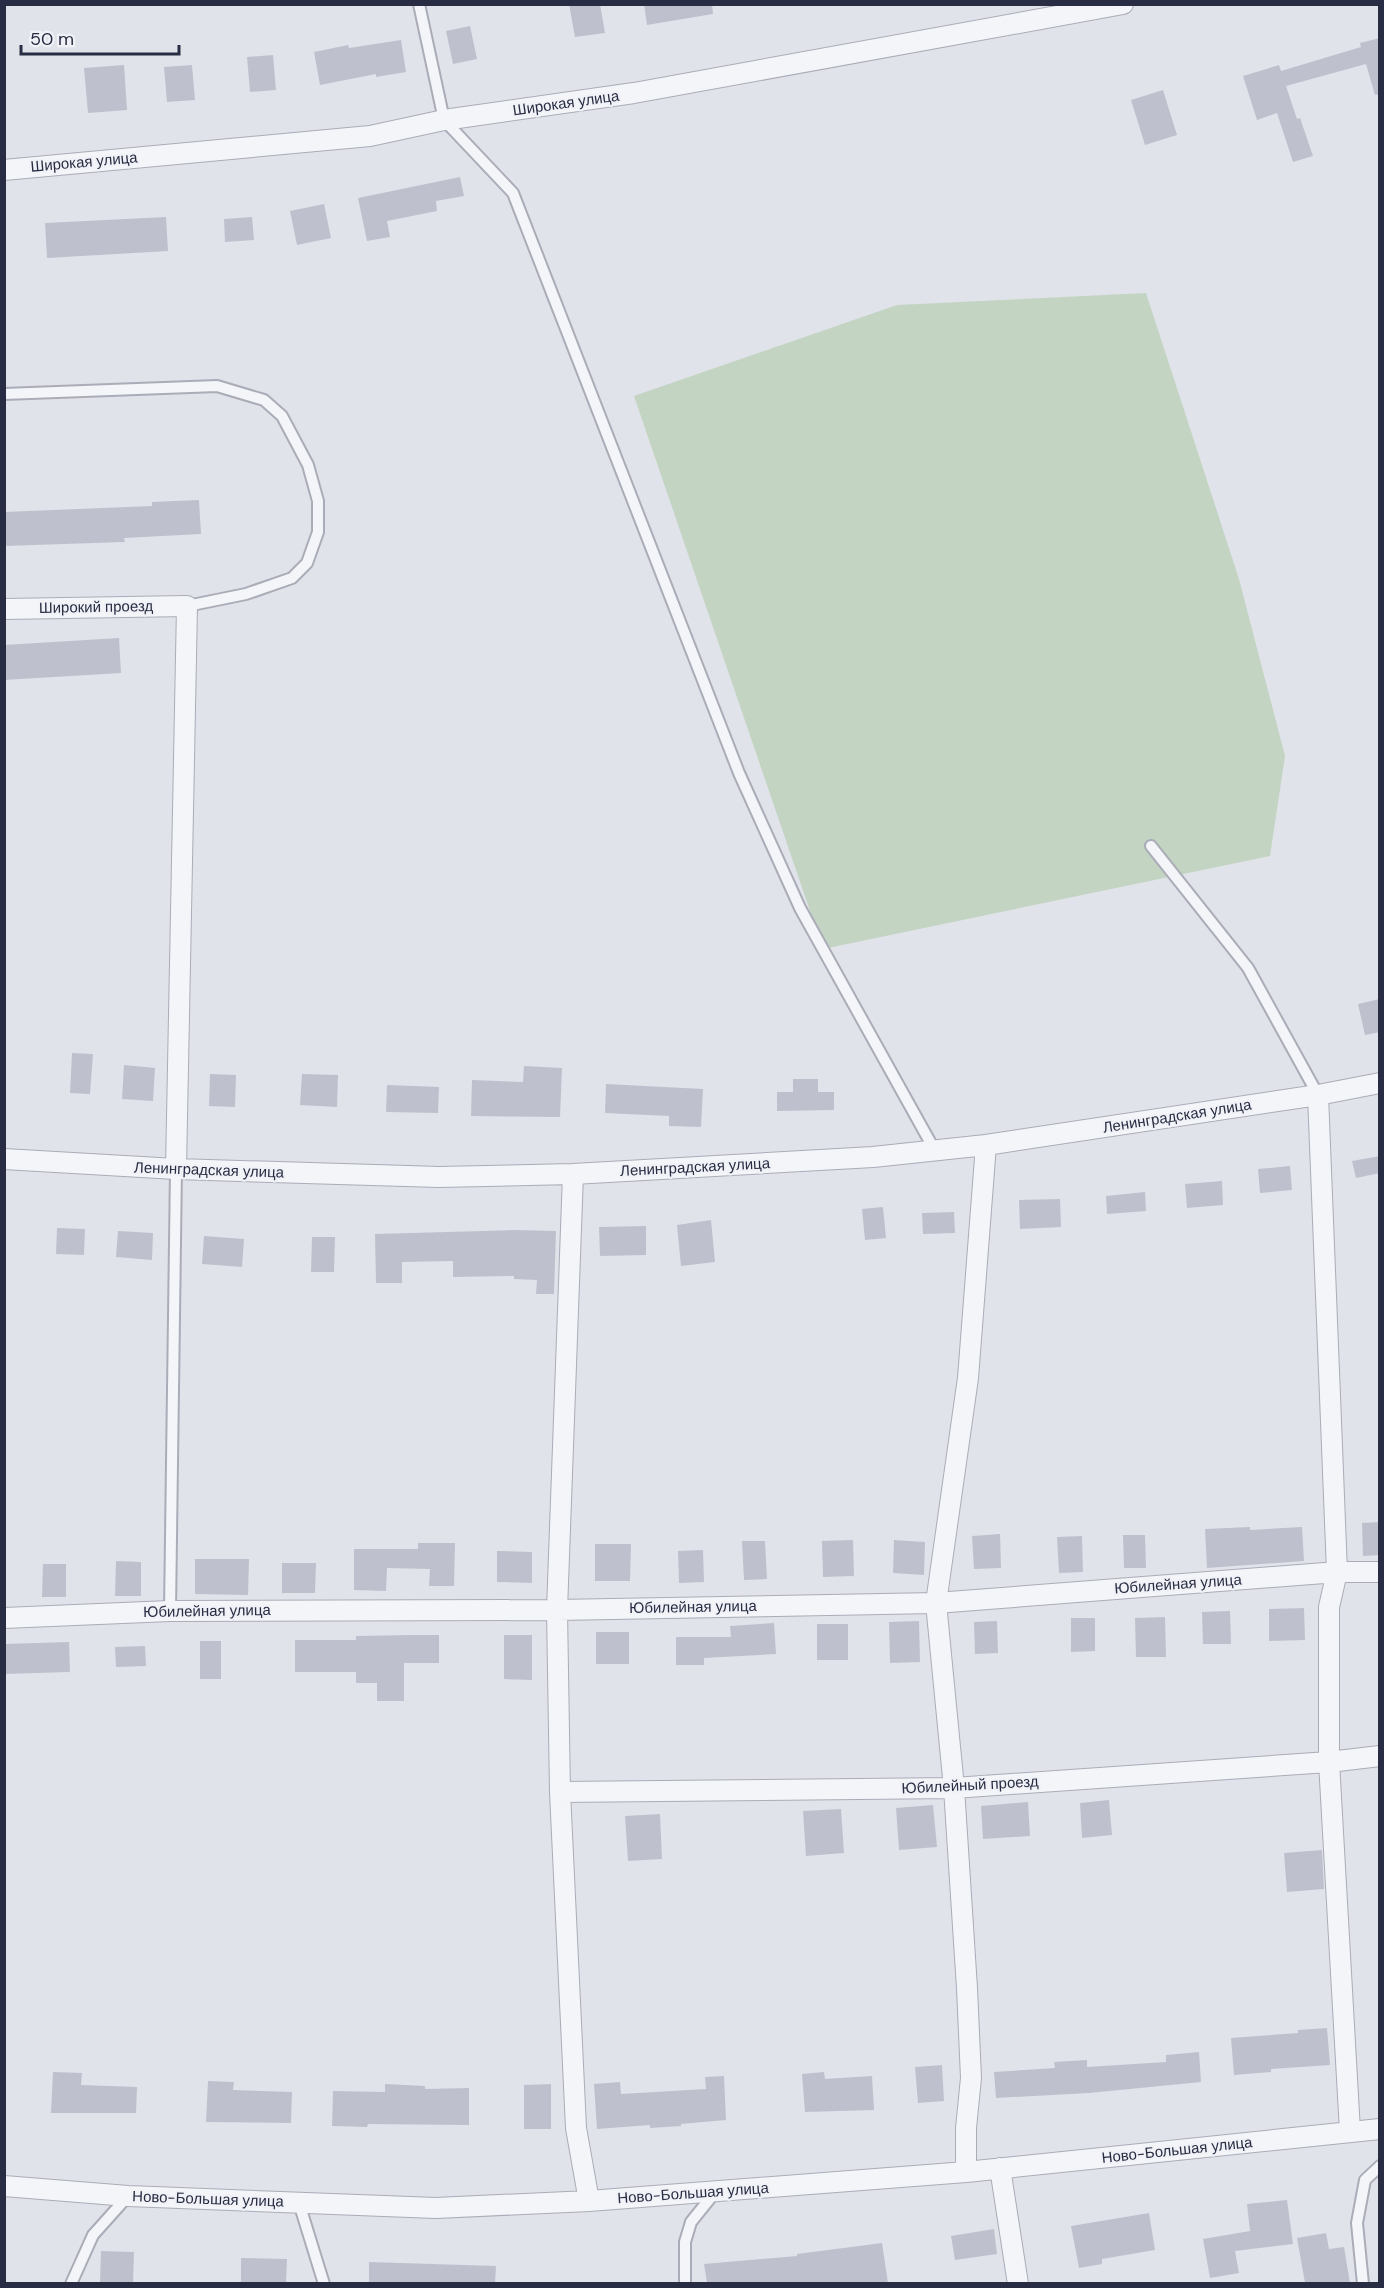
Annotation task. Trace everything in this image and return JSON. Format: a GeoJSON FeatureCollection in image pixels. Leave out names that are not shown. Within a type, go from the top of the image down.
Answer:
{"type":"FeatureCollection","features":[{"type":"Feature","properties":{"kind":"street","name":"Широкая улица"},"geometry":{"type":"LineString","coordinates":[[4,170],[370,136],[444,120],[634,93],[1123,4]]}},
{"type":"Feature","properties":{"kind":"street","name":"Широкий проезд"},"geometry":{"type":"LineString","coordinates":[[4,609],[187,606]]}},
{"type":"Feature","properties":{"kind":"street"},"geometry":{"type":"LineString","coordinates":[[176,1170],[187,606]]}},
{"type":"Feature","properties":{"kind":"street","name":"Ленинградская улица"},"geometry":{"type":"LineString","coordinates":[[4,1159],[176,1170],[439,1177],[573,1174],[873,1157],[986,1145],[1318,1095],[1380,1083]]}},
{"type":"Feature","properties":{"kind":"street"},"geometry":{"type":"LineString","coordinates":[[1318,1095],[1337,1572],[1329,1607],[1329,1762],[1350,2131]]}},
{"type":"Feature","properties":{"kind":"street"},"geometry":{"type":"LineString","coordinates":[[966,2172],[966,2128],[971,2078],[954,1788],[936,1603],[968,1378],[986,1145]]}},
{"type":"Feature","properties":{"kind":"street"},"geometry":{"type":"LineString","coordinates":[[573,1174],[557,1610],[560,1792],[576,2128],[589,2201]]}},
{"type":"Feature","properties":{"kind":"street","name":"Юбилейная улица"},"geometry":{"type":"LineString","coordinates":[[4,1618],[170,1611],[557,1610],[936,1603],[1337,1572],[1380,1572]]}},
{"type":"Feature","properties":{"kind":"street","name":"Юбилейный проезд"},"geometry":{"type":"LineString","coordinates":[[560,1792],[954,1788],[1329,1762],[1380,1756]]}},
{"type":"Feature","properties":{"kind":"street","name":"Ново-Большая улица"},"geometry":{"type":"LineString","coordinates":[[4,2186],[128,2196],[436,2208],[589,2201],[966,2172],[1380,2129]]}},
{"type":"Feature","properties":{"kind":"street"},"geometry":{"type":"LineString","coordinates":[[1000,2168],[1018,2283]]}},
{"type":"Feature","properties":{"kind":"lane"},"geometry":{"type":"LineString","coordinates":[[419,4],[444,120],[513,193],[739,773],[800,908],[934,1149]]}},
{"type":"Feature","properties":{"kind":"lane"},"geometry":{"type":"LineString","coordinates":[[4,394],[217,386],[264,400],[282,416],[308,465],[318,501],[318,532],[307,563],[292,578],[246,594],[187,606]]}},
{"type":"Feature","properties":{"kind":"lane"},"geometry":{"type":"LineString","coordinates":[[1151,846],[1248,968],[1318,1095]]}},
{"type":"Feature","properties":{"kind":"lane"},"geometry":{"type":"LineString","coordinates":[[170,1611],[176,1170]]}},
{"type":"Feature","properties":{"kind":"lane"},"geometry":{"type":"LineString","coordinates":[[1363,2283],[1357,2223],[1365,2180],[1380,2166]]}},
{"type":"Feature","properties":{"kind":"lane"},"geometry":{"type":"LineString","coordinates":[[685,2283],[685,2242],[692,2222],[716,2191]]}},
{"type":"Feature","properties":{"kind":"lane"},"geometry":{"type":"LineString","coordinates":[[71,2283],[93,2235],[128,2196]]}},
{"type":"Feature","properties":{"kind":"lane"},"geometry":{"type":"LineString","coordinates":[[299,2203],[324,2283]]}},
{"type":"Feature","properties":{"kind":"green space"},"geometry":{"type":"Polygon","coordinates":[[[1146,293],[1239,579],[1285,756],[1270,856],[823,949],[634,396],[897,305],[1146,293]]]}},
{"type":"Feature","properties":{"kind":"building"},"geometry":{"type":"Polygon","coordinates":[[[569,4],[600,4],[605,33],[575,37],[569,4]]]}},
{"type":"Feature","properties":{"kind":"building"},"geometry":{"type":"Polygon","coordinates":[[[644,4],[712,4],[713,14],[647,25],[644,4]]]}},
{"type":"Feature","properties":{"kind":"building"},"geometry":{"type":"Polygon","coordinates":[[[470,26],[477,59],[453,64],[446,31],[470,26]]]}},
{"type":"Feature","properties":{"kind":"building"},"geometry":{"type":"Polygon","coordinates":[[[1380,38],[1380,94],[1375,95],[1366,64],[1286,86],[1313,156],[1293,162],[1277,113],[1257,120],[1243,76],[1279,65],[1281,71],[1361,47],[1360,43],[1380,38]]]}},
{"type":"Feature","properties":{"kind":"building"},"geometry":{"type":"Polygon","coordinates":[[[401,40],[406,72],[376,77],[376,74],[320,85],[314,52],[348,45],[349,48],[401,40]]]}},
{"type":"Feature","properties":{"kind":"building"},"geometry":{"type":"Polygon","coordinates":[[[273,55],[276,90],[250,92],[247,57],[273,55]]]}},
{"type":"Feature","properties":{"kind":"building"},"geometry":{"type":"Polygon","coordinates":[[[124,65],[127,110],[88,113],[84,68],[124,65]]]}},
{"type":"Feature","properties":{"kind":"building"},"geometry":{"type":"Polygon","coordinates":[[[192,65],[195,100],[167,102],[164,67],[192,65]]]}},
{"type":"Feature","properties":{"kind":"building"},"geometry":{"type":"Polygon","coordinates":[[[1163,90],[1177,135],[1145,145],[1131,100],[1163,90]]]}},
{"type":"Feature","properties":{"kind":"building"},"geometry":{"type":"Polygon","coordinates":[[[460,177],[464,196],[436,201],[437,211],[387,221],[390,237],[367,241],[358,198],[460,177]]]}},
{"type":"Feature","properties":{"kind":"building"},"geometry":{"type":"Polygon","coordinates":[[[324,204],[331,238],[297,245],[290,211],[324,204]]]}},
{"type":"Feature","properties":{"kind":"building"},"geometry":{"type":"Polygon","coordinates":[[[166,217],[168,251],[47,258],[45,223],[166,217]]]}},
{"type":"Feature","properties":{"kind":"building"},"geometry":{"type":"Polygon","coordinates":[[[252,217],[254,240],[225,242],[224,219],[252,217]]]}},
{"type":"Feature","properties":{"kind":"building"},"geometry":{"type":"Polygon","coordinates":[[[199,500],[201,534],[124,538],[125,542],[4,546],[4,512],[152,506],[152,502],[199,500]]]}},
{"type":"Feature","properties":{"kind":"building"},"geometry":{"type":"Polygon","coordinates":[[[119,638],[121,673],[4,680],[4,645],[119,638]]]}},
{"type":"Feature","properties":{"kind":"building"},"geometry":{"type":"Polygon","coordinates":[[[1380,999],[1380,1032],[1365,1035],[1358,1004],[1380,999]]]}},
{"type":"Feature","properties":{"kind":"building"},"geometry":{"type":"Polygon","coordinates":[[[72,1053],[93,1054],[90,1094],[70,1093],[72,1053]]]}},
{"type":"Feature","properties":{"kind":"building"},"geometry":{"type":"Polygon","coordinates":[[[124,1065],[155,1068],[153,1101],[122,1099],[124,1065]]]}},
{"type":"Feature","properties":{"kind":"building"},"geometry":{"type":"Polygon","coordinates":[[[524,1066],[562,1068],[560,1117],[471,1116],[472,1080],[523,1082],[524,1066]]]}},
{"type":"Feature","properties":{"kind":"building"},"geometry":{"type":"Polygon","coordinates":[[[210,1074],[236,1075],[235,1107],[209,1106],[210,1074]]]}},
{"type":"Feature","properties":{"kind":"building"},"geometry":{"type":"Polygon","coordinates":[[[302,1074],[338,1075],[337,1107],[300,1105],[302,1074]]]}},
{"type":"Feature","properties":{"kind":"building"},"geometry":{"type":"Polygon","coordinates":[[[793,1079],[818,1079],[818,1092],[834,1092],[834,1110],[777,1111],[777,1092],[793,1092],[793,1079]]]}},
{"type":"Feature","properties":{"kind":"building"},"geometry":{"type":"Polygon","coordinates":[[[606,1084],[703,1089],[701,1127],[669,1126],[669,1116],[605,1113],[606,1084]]]}},
{"type":"Feature","properties":{"kind":"building"},"geometry":{"type":"Polygon","coordinates":[[[387,1085],[439,1087],[438,1113],[386,1112],[387,1085]]]}},
{"type":"Feature","properties":{"kind":"building"},"geometry":{"type":"Polygon","coordinates":[[[1380,1156],[1380,1173],[1356,1178],[1352,1161],[1380,1156]]]}},
{"type":"Feature","properties":{"kind":"building"},"geometry":{"type":"Polygon","coordinates":[[[1290,1166],[1292,1190],[1260,1193],[1258,1169],[1290,1166]]]}},
{"type":"Feature","properties":{"kind":"building"},"geometry":{"type":"Polygon","coordinates":[[[1222,1181],[1223,1205],[1187,1208],[1185,1184],[1222,1181]]]}},
{"type":"Feature","properties":{"kind":"building"},"geometry":{"type":"Polygon","coordinates":[[[1145,1192],[1146,1211],[1107,1214],[1106,1196],[1145,1192]]]}},
{"type":"Feature","properties":{"kind":"building"},"geometry":{"type":"Polygon","coordinates":[[[1060,1199],[1061,1227],[1020,1229],[1019,1200],[1060,1199]]]}},
{"type":"Feature","properties":{"kind":"building"},"geometry":{"type":"Polygon","coordinates":[[[883,1207],[886,1238],[865,1240],[862,1209],[883,1207]]]}},
{"type":"Feature","properties":{"kind":"building"},"geometry":{"type":"Polygon","coordinates":[[[954,1212],[955,1233],[923,1234],[922,1213],[954,1212]]]}},
{"type":"Feature","properties":{"kind":"building"},"geometry":{"type":"Polygon","coordinates":[[[711,1220],[715,1262],[681,1266],[677,1225],[711,1220]]]}},
{"type":"Feature","properties":{"kind":"building"},"geometry":{"type":"Polygon","coordinates":[[[646,1226],[646,1255],[600,1256],[599,1227],[646,1226]]]}},
{"type":"Feature","properties":{"kind":"building"},"geometry":{"type":"Polygon","coordinates":[[[57,1228],[85,1229],[84,1255],[56,1254],[57,1228]]]}},
{"type":"Feature","properties":{"kind":"building"},"geometry":{"type":"Polygon","coordinates":[[[118,1231],[153,1233],[152,1260],[116,1257],[118,1231]]]}},
{"type":"Feature","properties":{"kind":"building"},"geometry":{"type":"Polygon","coordinates":[[[556,1231],[554,1294],[536,1294],[537,1280],[514,1279],[514,1276],[453,1277],[453,1261],[402,1262],[402,1283],[376,1283],[375,1234],[556,1231]]]}},
{"type":"Feature","properties":{"kind":"building"},"geometry":{"type":"Polygon","coordinates":[[[204,1236],[244,1239],[242,1267],[202,1264],[204,1236]]]}},
{"type":"Feature","properties":{"kind":"building"},"geometry":{"type":"Polygon","coordinates":[[[312,1237],[335,1237],[334,1272],[311,1272],[312,1237]]]}},
{"type":"Feature","properties":{"kind":"building"},"geometry":{"type":"Polygon","coordinates":[[[1380,1522],[1380,1555],[1363,1556],[1362,1523],[1380,1522]]]}},
{"type":"Feature","properties":{"kind":"building"},"geometry":{"type":"Polygon","coordinates":[[[1250,1527],[1250,1530],[1302,1527],[1304,1561],[1207,1568],[1205,1529],[1250,1527]]]}},
{"type":"Feature","properties":{"kind":"building"},"geometry":{"type":"Polygon","coordinates":[[[1000,1534],[1001,1568],[974,1569],[972,1536],[1000,1534]]]}},
{"type":"Feature","properties":{"kind":"building"},"geometry":{"type":"Polygon","coordinates":[[[1123,1535],[1145,1535],[1146,1568],[1124,1568],[1123,1535]]]}},
{"type":"Feature","properties":{"kind":"building"},"geometry":{"type":"Polygon","coordinates":[[[1082,1536],[1083,1572],[1059,1573],[1057,1537],[1082,1536]]]}},
{"type":"Feature","properties":{"kind":"building"},"geometry":{"type":"Polygon","coordinates":[[[853,1540],[854,1576],[823,1577],[822,1541],[853,1540]]]}},
{"type":"Feature","properties":{"kind":"building"},"geometry":{"type":"Polygon","coordinates":[[[894,1540],[925,1542],[924,1575],[893,1573],[894,1540]]]}},
{"type":"Feature","properties":{"kind":"building"},"geometry":{"type":"Polygon","coordinates":[[[742,1541],[765,1541],[767,1579],[744,1580],[742,1541]]]}},
{"type":"Feature","properties":{"kind":"building"},"geometry":{"type":"Polygon","coordinates":[[[418,1543],[455,1543],[454,1586],[429,1586],[430,1569],[387,1568],[386,1591],[354,1590],[354,1549],[418,1549],[418,1543]]]}},
{"type":"Feature","properties":{"kind":"building"},"geometry":{"type":"Polygon","coordinates":[[[595,1544],[631,1544],[630,1581],[595,1581],[595,1544]]]}},
{"type":"Feature","properties":{"kind":"building"},"geometry":{"type":"Polygon","coordinates":[[[703,1550],[704,1582],[679,1583],[678,1551],[703,1550]]]}},
{"type":"Feature","properties":{"kind":"building"},"geometry":{"type":"Polygon","coordinates":[[[497,1551],[532,1552],[532,1583],[497,1582],[497,1551]]]}},
{"type":"Feature","properties":{"kind":"building"},"geometry":{"type":"Polygon","coordinates":[[[195,1559],[249,1559],[248,1595],[195,1594],[195,1559]]]}},
{"type":"Feature","properties":{"kind":"building"},"geometry":{"type":"Polygon","coordinates":[[[116,1561],[141,1562],[141,1596],[115,1596],[116,1561]]]}},
{"type":"Feature","properties":{"kind":"building"},"geometry":{"type":"Polygon","coordinates":[[[282,1563],[316,1563],[315,1593],[282,1593],[282,1563]]]}},
{"type":"Feature","properties":{"kind":"building"},"geometry":{"type":"Polygon","coordinates":[[[43,1564],[66,1564],[66,1597],[42,1597],[43,1564]]]}},
{"type":"Feature","properties":{"kind":"building"},"geometry":{"type":"Polygon","coordinates":[[[1304,1608],[1305,1640],[1269,1641],[1269,1609],[1304,1608]]]}},
{"type":"Feature","properties":{"kind":"building"},"geometry":{"type":"Polygon","coordinates":[[[1230,1611],[1231,1644],[1203,1644],[1202,1612],[1230,1611]]]}},
{"type":"Feature","properties":{"kind":"building"},"geometry":{"type":"Polygon","coordinates":[[[1165,1617],[1166,1657],[1136,1657],[1135,1618],[1165,1617]]]}},
{"type":"Feature","properties":{"kind":"building"},"geometry":{"type":"Polygon","coordinates":[[[1071,1618],[1095,1618],[1095,1651],[1071,1652],[1071,1618]]]}},
{"type":"Feature","properties":{"kind":"building"},"geometry":{"type":"Polygon","coordinates":[[[919,1621],[920,1662],[890,1663],[889,1622],[919,1621]]]}},
{"type":"Feature","properties":{"kind":"building"},"geometry":{"type":"Polygon","coordinates":[[[997,1621],[998,1653],[975,1654],[974,1622],[997,1621]]]}},
{"type":"Feature","properties":{"kind":"building"},"geometry":{"type":"Polygon","coordinates":[[[774,1623],[776,1654],[704,1658],[704,1665],[676,1665],[676,1637],[731,1637],[730,1626],[774,1623]]]}},
{"type":"Feature","properties":{"kind":"building"},"geometry":{"type":"Polygon","coordinates":[[[817,1624],[848,1624],[848,1660],[817,1660],[817,1624]]]}},
{"type":"Feature","properties":{"kind":"building"},"geometry":{"type":"Polygon","coordinates":[[[596,1632],[629,1632],[629,1664],[596,1664],[596,1632]]]}},
{"type":"Feature","properties":{"kind":"building"},"geometry":{"type":"Polygon","coordinates":[[[439,1635],[439,1663],[404,1663],[404,1701],[377,1701],[377,1683],[356,1683],[356,1672],[295,1672],[295,1640],[356,1640],[356,1636],[439,1635]]]}},
{"type":"Feature","properties":{"kind":"building"},"geometry":{"type":"Polygon","coordinates":[[[504,1635],[532,1635],[532,1680],[504,1679],[504,1635]]]}},
{"type":"Feature","properties":{"kind":"building"},"geometry":{"type":"Polygon","coordinates":[[[200,1641],[221,1641],[221,1679],[200,1679],[200,1641]]]}},
{"type":"Feature","properties":{"kind":"building"},"geometry":{"type":"Polygon","coordinates":[[[69,1642],[70,1672],[4,1674],[4,1644],[69,1642]]]}},
{"type":"Feature","properties":{"kind":"building"},"geometry":{"type":"Polygon","coordinates":[[[145,1646],[146,1666],[116,1667],[115,1647],[145,1646]]]}},
{"type":"Feature","properties":{"kind":"building"},"geometry":{"type":"Polygon","coordinates":[[[1109,1800],[1112,1835],[1082,1838],[1080,1803],[1109,1800]]]}},
{"type":"Feature","properties":{"kind":"building"},"geometry":{"type":"Polygon","coordinates":[[[1028,1802],[1030,1836],[983,1839],[981,1806],[1028,1802]]]}},
{"type":"Feature","properties":{"kind":"building"},"geometry":{"type":"Polygon","coordinates":[[[933,1805],[937,1847],[899,1850],[896,1808],[933,1805]]]}},
{"type":"Feature","properties":{"kind":"building"},"geometry":{"type":"Polygon","coordinates":[[[841,1809],[844,1853],[806,1856],[803,1811],[841,1809]]]}},
{"type":"Feature","properties":{"kind":"building"},"geometry":{"type":"Polygon","coordinates":[[[660,1814],[662,1859],[628,1861],[625,1816],[660,1814]]]}},
{"type":"Feature","properties":{"kind":"building"},"geometry":{"type":"Polygon","coordinates":[[[1322,1850],[1324,1889],[1287,1892],[1284,1853],[1322,1850]]]}},
{"type":"Feature","properties":{"kind":"building"},"geometry":{"type":"Polygon","coordinates":[[[1327,2028],[1330,2065],[1271,2069],[1271,2072],[1234,2075],[1231,2038],[1298,2033],[1298,2030],[1327,2028]]]}},
{"type":"Feature","properties":{"kind":"building"},"geometry":{"type":"Polygon","coordinates":[[[1199,2052],[1201,2082],[1089,2093],[996,2098],[994,2072],[1055,2068],[1054,2062],[1087,2060],[1087,2067],[1166,2062],[1166,2055],[1199,2052]]]}},
{"type":"Feature","properties":{"kind":"building"},"geometry":{"type":"Polygon","coordinates":[[[942,2065],[944,2101],[918,2103],[915,2067],[942,2065]]]}},
{"type":"Feature","properties":{"kind":"building"},"geometry":{"type":"Polygon","coordinates":[[[53,2072],[82,2073],[81,2085],[137,2087],[136,2113],[51,2113],[53,2072]]]}},
{"type":"Feature","properties":{"kind":"building"},"geometry":{"type":"Polygon","coordinates":[[[824,2072],[825,2079],[872,2076],[874,2110],[805,2112],[802,2074],[824,2072]]]}},
{"type":"Feature","properties":{"kind":"building"},"geometry":{"type":"Polygon","coordinates":[[[724,2076],[726,2120],[681,2124],[681,2126],[650,2128],[650,2125],[597,2129],[594,2084],[620,2082],[621,2094],[706,2089],[705,2077],[724,2076]]]}},
{"type":"Feature","properties":{"kind":"building"},"geometry":{"type":"Polygon","coordinates":[[[208,2081],[234,2082],[233,2090],[292,2092],[291,2123],[206,2122],[208,2081]]]}},
{"type":"Feature","properties":{"kind":"building"},"geometry":{"type":"Polygon","coordinates":[[[385,2084],[425,2086],[425,2089],[469,2088],[469,2125],[332,2126],[333,2091],[385,2092],[385,2084]]]}},
{"type":"Feature","properties":{"kind":"building"},"geometry":{"type":"Polygon","coordinates":[[[551,2084],[551,2129],[524,2129],[524,2085],[551,2084]]]}},
{"type":"Feature","properties":{"kind":"building"},"geometry":{"type":"Polygon","coordinates":[[[1287,2200],[1293,2244],[1235,2251],[1239,2273],[1210,2278],[1203,2239],[1250,2231],[1247,2204],[1287,2200]]]}},
{"type":"Feature","properties":{"kind":"building"},"geometry":{"type":"Polygon","coordinates":[[[1149,2213],[1155,2250],[1102,2259],[1102,2264],[1079,2268],[1071,2226],[1149,2213]]]}},
{"type":"Feature","properties":{"kind":"building"},"geometry":{"type":"Polygon","coordinates":[[[994,2229],[997,2254],[955,2260],[951,2236],[994,2229]]]}},
{"type":"Feature","properties":{"kind":"building"},"geometry":{"type":"Polygon","coordinates":[[[1326,2233],[1329,2249],[1344,2247],[1350,2283],[1305,2283],[1297,2238],[1326,2233]]]}},
{"type":"Feature","properties":{"kind":"building"},"geometry":{"type":"Polygon","coordinates":[[[882,2243],[888,2283],[707,2283],[704,2264],[797,2256],[797,2254],[882,2243]]]}},
{"type":"Feature","properties":{"kind":"building"},"geometry":{"type":"Polygon","coordinates":[[[101,2251],[134,2252],[133,2283],[100,2283],[101,2251]]]}},
{"type":"Feature","properties":{"kind":"building"},"geometry":{"type":"Polygon","coordinates":[[[241,2258],[287,2259],[286,2283],[241,2283],[241,2258]]]}},
{"type":"Feature","properties":{"kind":"building"},"geometry":{"type":"Polygon","coordinates":[[[369,2262],[496,2266],[495,2283],[369,2283],[369,2262]]]}}]}
